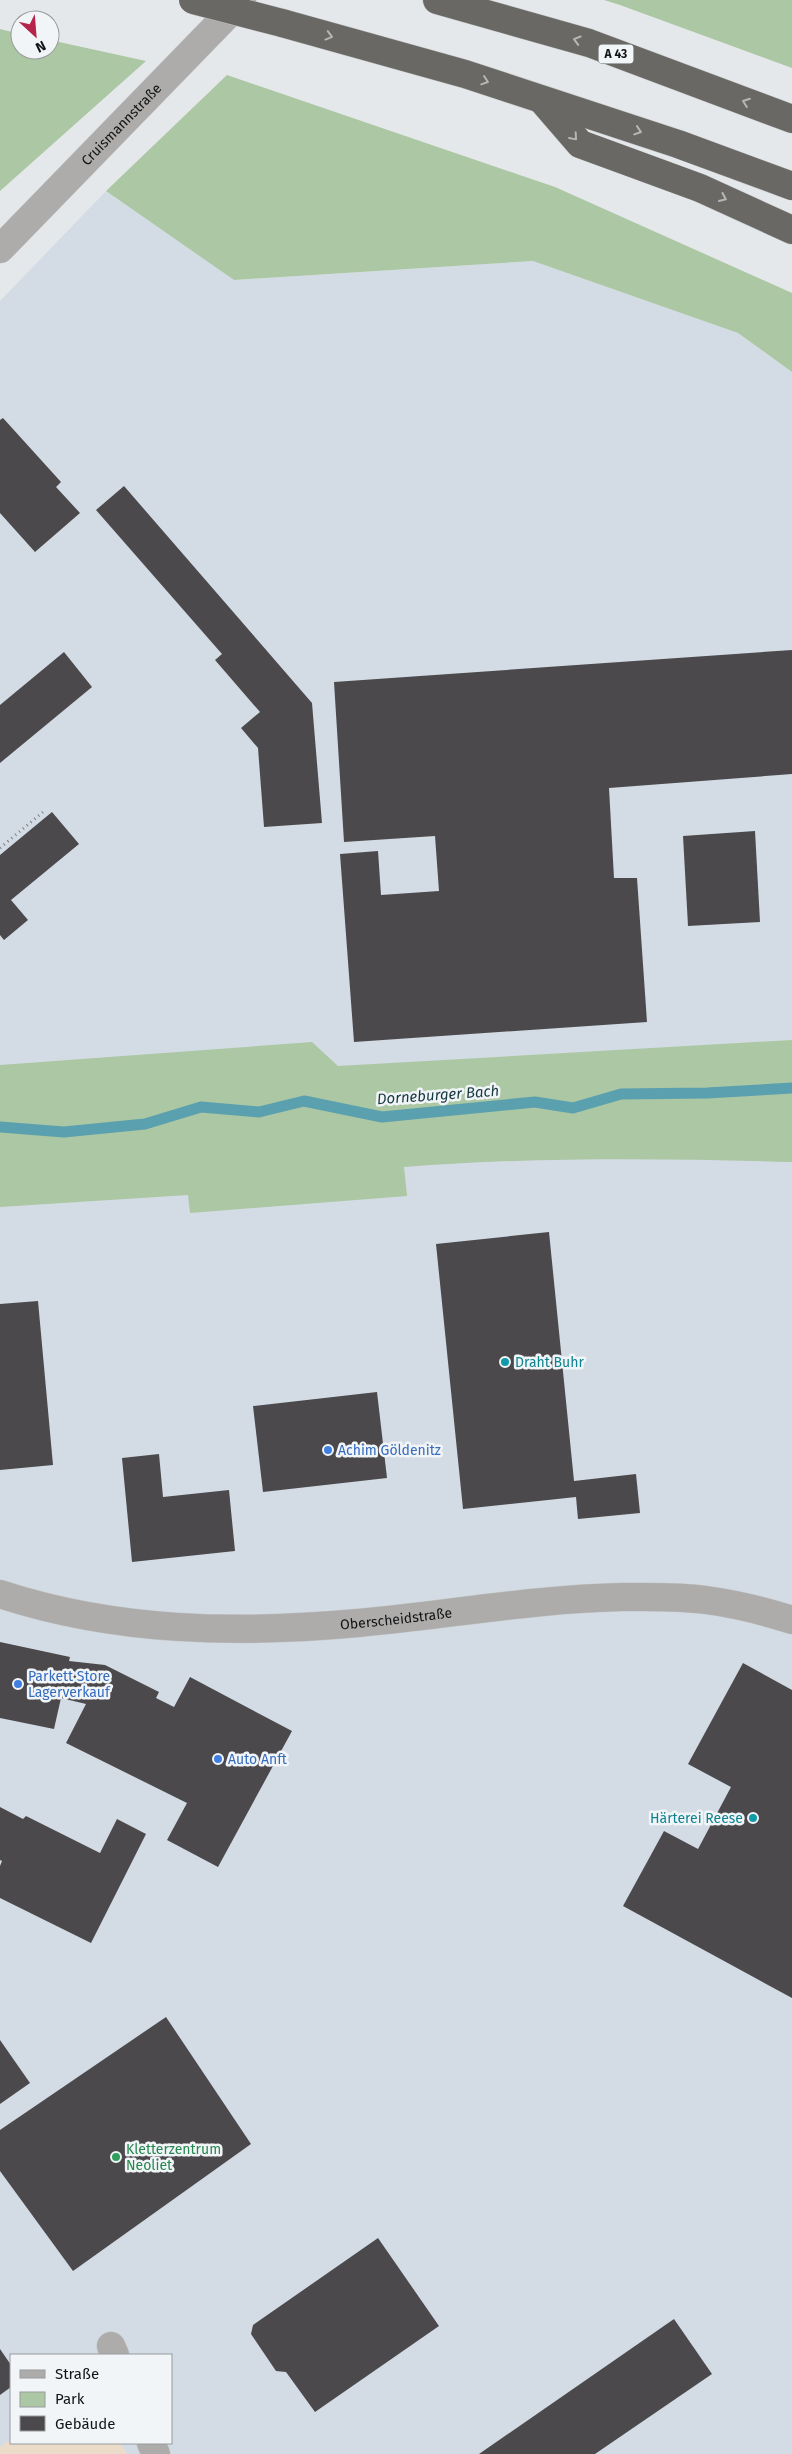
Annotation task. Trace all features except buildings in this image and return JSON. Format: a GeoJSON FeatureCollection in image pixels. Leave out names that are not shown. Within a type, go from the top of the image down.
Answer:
{"type":"FeatureCollection","features":[{"type":"Feature","properties":{"kind":"highway"},"geometry":{"type":"LineString","coordinates":[[192,0],[464,74],[678,144],[792,186]]}},
{"type":"Feature","properties":{"kind":"highway","name":"A 43"},"geometry":{"type":"LineString","coordinates":[[437,0],[589,43],[792,119]]}},
{"type":"Feature","properties":{"kind":"highway"},"geometry":{"type":"LineString","coordinates":[[542,100],[580,144],[700,188],[792,230]]}},
{"type":"Feature","properties":{"kind":"street","name":"Cruismannstraße"},"geometry":{"type":"LineString","coordinates":[[0,249],[242,0]]}},
{"type":"Feature","properties":{"kind":"street","name":"Oberscheidstraße"},"geometry":{"type":"LineString","coordinates":[[0,1594],[31,1604],[91,1617],[208,1630],[264,1630],[359,1623],[533,1602],[645,1597],[705,1600],[752,1608],[792,1620]]}},
{"type":"Feature","properties":{"kind":"path"},"geometry":{"type":"LineString","coordinates":[[0,848],[44,812]]}},
{"type":"Feature","properties":{"kind":"shaded area"},"geometry":{"type":"Polygon","coordinates":[[[106,191],[234,280],[533,261],[738,333],[792,372],[792,2454],[0,2454],[0,301],[106,191]]]}},
{"type":"Feature","properties":{"kind":"shaded area"},"geometry":{"type":"Polygon","coordinates":[[[10,2440],[10,2444],[121,2444],[127,2454],[0,2454],[0,2447],[10,2440]]]}},
{"type":"Feature","properties":{"kind":"green space"},"geometry":{"type":"Polygon","coordinates":[[[604,0],[792,0],[792,68],[620,5],[604,0]]]}},
{"type":"Feature","properties":{"kind":"green space"},"geometry":{"type":"Polygon","coordinates":[[[0,29],[10,32],[10,60],[60,60],[60,42],[146,61],[0,191],[0,29]]]}},
{"type":"Feature","properties":{"kind":"green space"},"geometry":{"type":"Polygon","coordinates":[[[227,75],[555,187],[792,293],[792,372],[738,333],[533,261],[234,280],[106,191],[227,75]]]}},
{"type":"Feature","properties":{"kind":"green space"},"geometry":{"type":"Polygon","coordinates":[[[792,1040],[792,1162],[598,1159],[501,1161],[404,1167],[407,1196],[190,1213],[188,1195],[0,1207],[0,1065],[312,1042],[338,1066],[792,1040]]]}},
{"type":"Feature","properties":{"kind":"waterway","name":"Dorneburger Bach"},"geometry":{"type":"LineString","coordinates":[[0,1127],[64,1132],[145,1124],[201,1107],[259,1112],[304,1101],[382,1117],[535,1102],[573,1108],[621,1094],[707,1093],[792,1088]]}},
{"type":"Feature","properties":{"kind":"place","name":"Draht Buhr"},"geometry":{"type":"Point","coordinates":[505,1362]}},
{"type":"Feature","properties":{"kind":"place","name":"Achim Göldenitz"},"geometry":{"type":"Point","coordinates":[328,1450]}},
{"type":"Feature","properties":{"kind":"place","name":"Parkett Store Lagerverkauf"},"geometry":{"type":"Point","coordinates":[18,1684]}},
{"type":"Feature","properties":{"kind":"place","name":"Auto Anft"},"geometry":{"type":"Point","coordinates":[218,1759]}},
{"type":"Feature","properties":{"kind":"place","name":"Härterei Reese"},"geometry":{"type":"Point","coordinates":[753,1818]}},
{"type":"Feature","properties":{"kind":"place","name":"Kletterzentrum Neoliet"},"geometry":{"type":"Point","coordinates":[116,2157]}}]}
